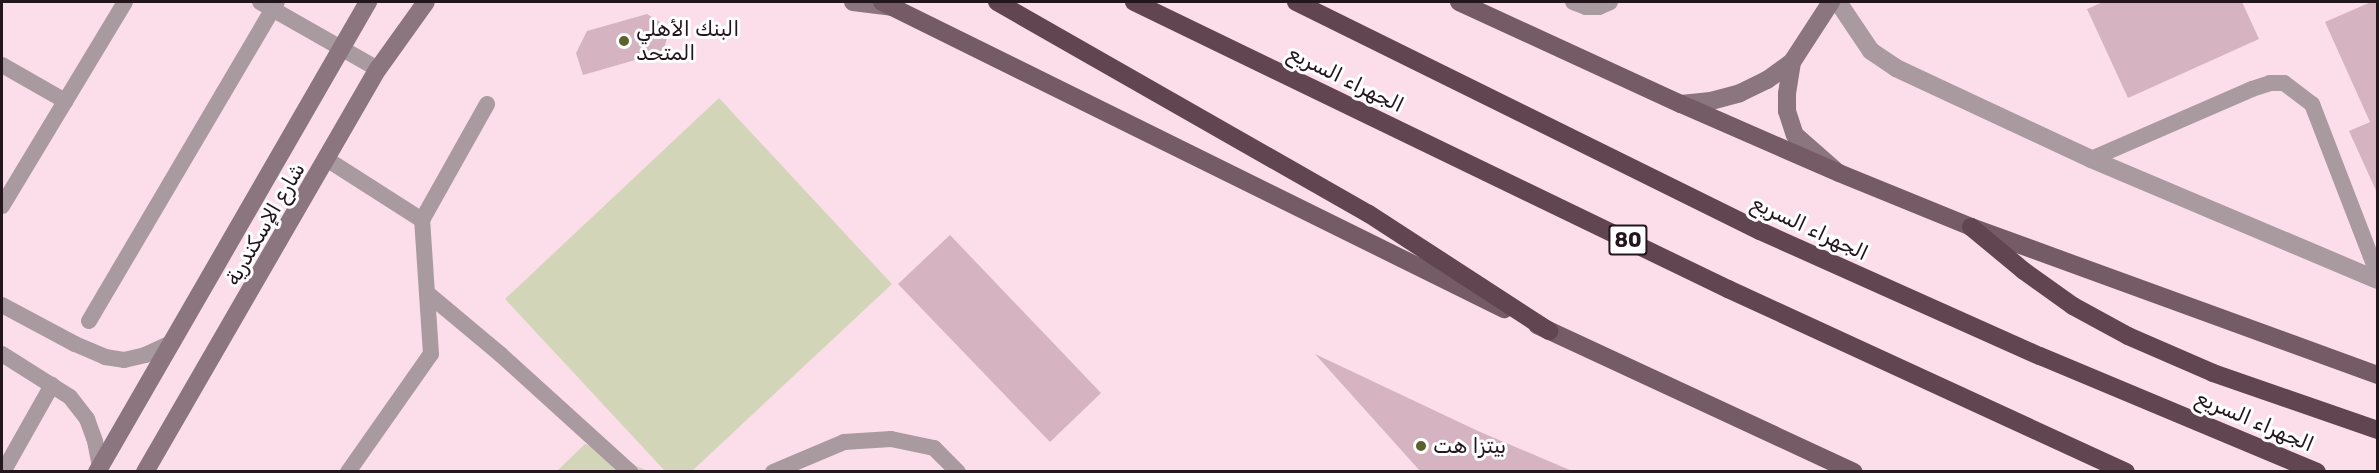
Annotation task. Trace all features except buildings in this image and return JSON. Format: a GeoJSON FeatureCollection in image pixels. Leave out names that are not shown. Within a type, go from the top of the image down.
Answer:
{"type":"FeatureCollection","features":[{"type":"Feature","properties":{"kind":"highway"},"geometry":{"type":"LineString","coordinates":[[997,2],[1369,214],[1549,331]]}},
{"type":"Feature","properties":{"kind":"highway","name":"الجهراء السريع"},"geometry":{"type":"LineString","coordinates":[[1134,2],[1728,289],[2126,471]]}},
{"type":"Feature","properties":{"kind":"highway","name":"الجهراء السريع"},"geometry":{"type":"LineString","coordinates":[[1296,2],[1760,231],[2040,356],[2317,471]]}},
{"type":"Feature","properties":{"kind":"highway"},"geometry":{"type":"LineString","coordinates":[[1971,226],[2024,271],[2063,299],[2128,336],[2213,373],[2378,430]]}},
{"type":"Feature","properties":{"kind":"main road"},"geometry":{"type":"LineString","coordinates":[[1459,2],[1681,104],[1839,173],[1971,226],[2378,375]]}},
{"type":"Feature","properties":{"kind":"main road"},"geometry":{"type":"LineString","coordinates":[[887,4],[1549,331],[1854,471]]}},
{"type":"Feature","properties":{"kind":"street","name":"شارع الإسكندرية"},"geometry":{"type":"LineString","coordinates":[[99,469],[368,2]]}},
{"type":"Feature","properties":{"kind":"street","name":"شارع الإسكندرية"},"geometry":{"type":"LineString","coordinates":[[145,471],[328,160],[378,69],[426,2]]}},
{"type":"Feature","properties":{"kind":"street"},"geometry":{"type":"LineString","coordinates":[[853,2],[887,4]]}},
{"type":"Feature","properties":{"kind":"street"},"geometry":{"type":"LineString","coordinates":[[1681,104],[1711,101],[1740,93],[1767,80],[1792,62],[1830,2]]}},
{"type":"Feature","properties":{"kind":"street"},"geometry":{"type":"LineString","coordinates":[[1838,2],[1871,51],[1896,68],[2091,159],[2378,280]]}},
{"type":"Feature","properties":{"kind":"street"},"geometry":{"type":"LineString","coordinates":[[1792,62],[1787,111],[1795,135],[1839,173]]}},
{"type":"Feature","properties":{"kind":"lane"},"geometry":{"type":"LineString","coordinates":[[2,206],[125,2]]}},
{"type":"Feature","properties":{"kind":"lane"},"geometry":{"type":"LineString","coordinates":[[1573,2],[1586,7],[1599,7],[1610,2]]}},
{"type":"Feature","properties":{"kind":"lane"},"geometry":{"type":"LineString","coordinates":[[89,321],[270,4],[378,69]]}},
{"type":"Feature","properties":{"kind":"lane"},"geometry":{"type":"LineString","coordinates":[[2,65],[64,101]]}},
{"type":"Feature","properties":{"kind":"lane"},"geometry":{"type":"LineString","coordinates":[[2091,159],[2252,89],[2270,83],[2284,83],[2312,104],[2378,275]]}},
{"type":"Feature","properties":{"kind":"lane"},"geometry":{"type":"LineString","coordinates":[[348,471],[431,354],[422,220],[487,104]]}},
{"type":"Feature","properties":{"kind":"lane"},"geometry":{"type":"LineString","coordinates":[[328,160],[422,220]]}},
{"type":"Feature","properties":{"kind":"lane"},"geometry":{"type":"LineString","coordinates":[[427,293],[500,354],[630,471]]}},
{"type":"Feature","properties":{"kind":"lane"},"geometry":{"type":"LineString","coordinates":[[2,305],[75,344],[105,357],[124,360],[145,355],[172,342]]}},
{"type":"Feature","properties":{"kind":"lane"},"geometry":{"type":"LineString","coordinates":[[2,354],[70,397],[87,419],[95,441],[99,469]]}},
{"type":"Feature","properties":{"kind":"lane"},"geometry":{"type":"LineString","coordinates":[[3,471],[52,385]]}},
{"type":"Feature","properties":{"kind":"lane"},"geometry":{"type":"LineString","coordinates":[[773,471],[844,442],[891,439],[934,448],[958,471]]}},
{"type":"Feature","properties":{"kind":"green space"},"geometry":{"type":"Polygon","coordinates":[[[719,98],[892,284],[692,471],[665,471],[505,299],[719,98]]]}},
{"type":"Feature","properties":{"kind":"green space"},"geometry":{"type":"Polygon","coordinates":[[[585,444],[648,471],[556,472],[585,444]]]}},
{"type":"Feature","properties":{"kind":"place","name":"البنك الأهلي المتحد"},"geometry":{"type":"Point","coordinates":[624,41]}},
{"type":"Feature","properties":{"kind":"place","name":"بيتزا هت"},"geometry":{"type":"Point","coordinates":[1421,446]}}]}
